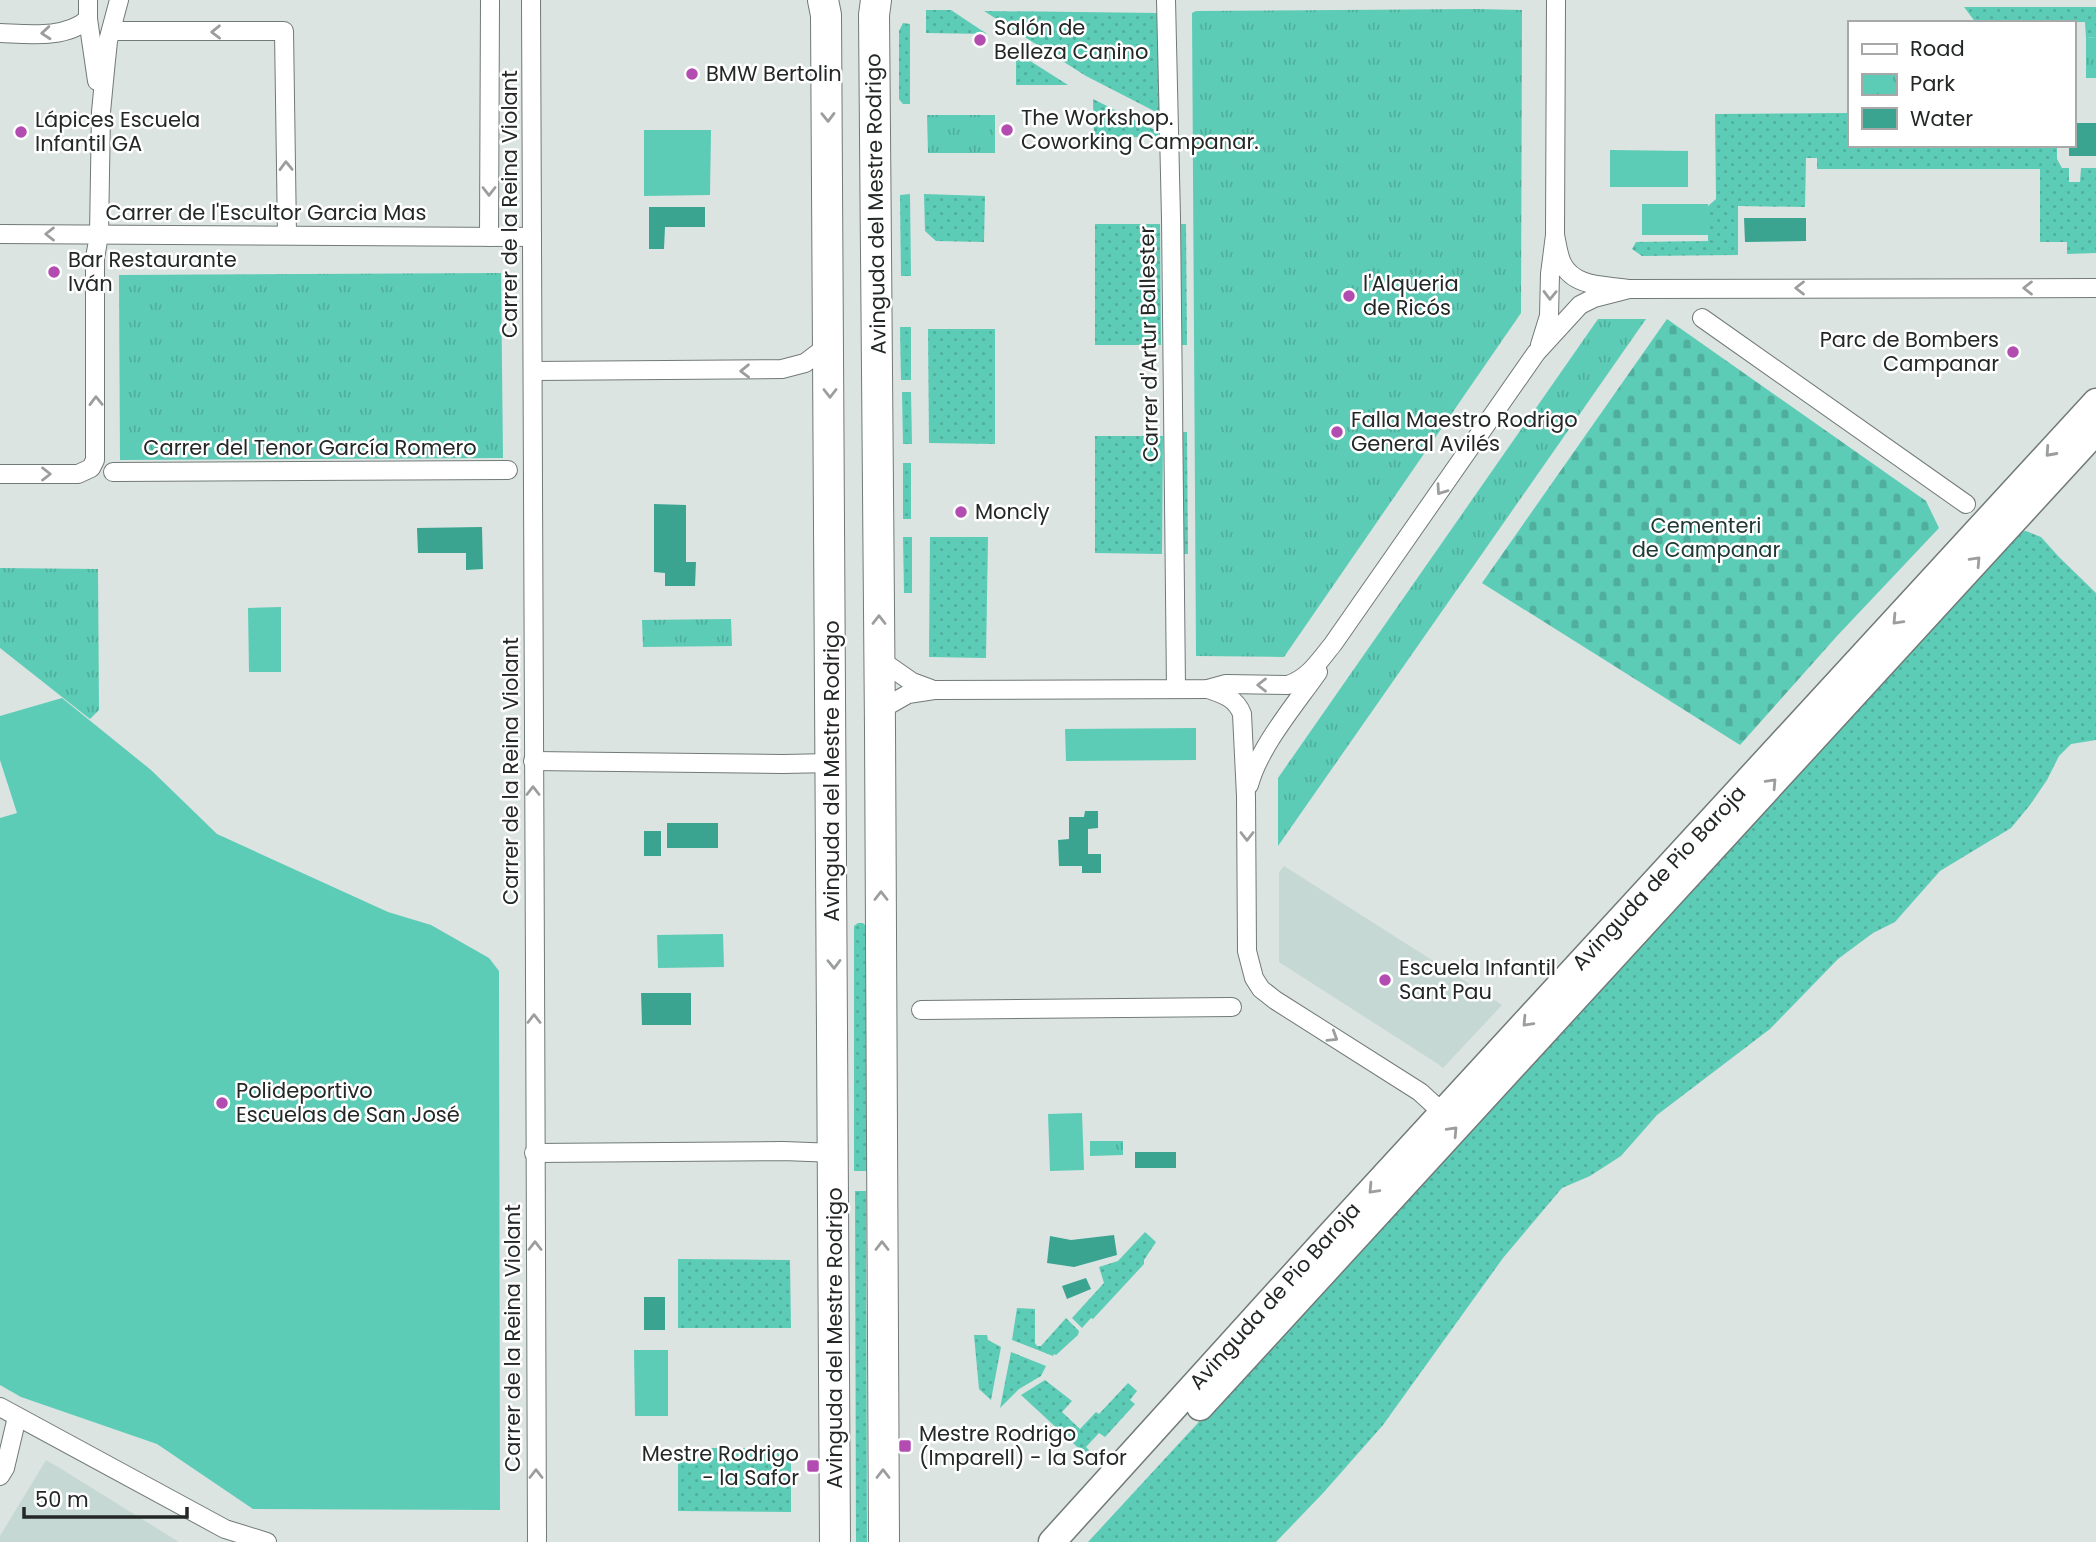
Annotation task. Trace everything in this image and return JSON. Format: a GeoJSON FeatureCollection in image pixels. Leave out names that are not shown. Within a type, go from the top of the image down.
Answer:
{"type":"FeatureCollection","features":[{"type":"Feature","properties":{"kind":"main road","name":"Avinguda del Mestre Rodrigo"},"geometry":{"type":"LineString","coordinates":[[823,0],[826,15],[830,344],[836,1153],[835,1542]]}},
{"type":"Feature","properties":{"kind":"main road","name":"Avinguda del Mestre Rodrigo"},"geometry":{"type":"LineString","coordinates":[[876,0],[884,1542]]}},
{"type":"Feature","properties":{"kind":"main road","name":"Avinguda de Pio Baroja"},"geometry":{"type":"LineString","coordinates":[[1052,1542],[2096,402]]}},
{"type":"Feature","properties":{"kind":"main road","name":"Avinguda de Pio Baroja"},"geometry":{"type":"LineString","coordinates":[[1076,1542],[2096,430]]}},
{"type":"Feature","properties":{"kind":"street"},"geometry":{"type":"LineString","coordinates":[[88,0],[88,19],[101,112]]}},
{"type":"Feature","properties":{"kind":"street"},"geometry":{"type":"LineString","coordinates":[[0,474],[78,474],[91,468],[96,452],[94,258],[99,234],[101,112],[111,32],[120,0]]}},
{"type":"Feature","properties":{"kind":"street","name":"Carrer de la Reina Violant"},"geometry":{"type":"LineString","coordinates":[[489,237],[490,0]]}},
{"type":"Feature","properties":{"kind":"street","name":"Carrer de la Reina Violant"},"geometry":{"type":"LineString","coordinates":[[531,0],[537,1542]]}},
{"type":"Feature","properties":{"kind":"street","name":"Carrer d'Artur Ballester"},"geometry":{"type":"LineString","coordinates":[[1166,0],[1176,688]]}},
{"type":"Feature","properties":{"kind":"street"},"geometry":{"type":"LineString","coordinates":[[1536,353],[1549,316],[1550,274],[1555,235],[1556,0]]}},
{"type":"Feature","properties":{"kind":"street"},"geometry":{"type":"LineString","coordinates":[[0,33],[65,31],[80,26],[88,19]]}},
{"type":"Feature","properties":{"kind":"street"},"geometry":{"type":"LineString","coordinates":[[111,32],[284,31],[287,235]]}},
{"type":"Feature","properties":{"kind":"street","name":"Carrer de l'Escultor Garcia Mas"},"geometry":{"type":"LineString","coordinates":[[0,234],[532,237]]}},
{"type":"Feature","properties":{"kind":"street"},"geometry":{"type":"LineString","coordinates":[[1555,235],[1562,262],[1579,280],[1592,285],[1629,289],[2096,288]]}},
{"type":"Feature","properties":{"kind":"street"},"geometry":{"type":"LineString","coordinates":[[880,710],[908,694],[934,690],[1208,688],[1226,684],[1288,685],[1297,682],[1307,676],[1333,644],[1536,353],[1580,306],[1594,298],[1629,289]]}},
{"type":"Feature","properties":{"kind":"street"},"geometry":{"type":"LineString","coordinates":[[1702,318],[1966,504]]}},
{"type":"Feature","properties":{"kind":"street"},"geometry":{"type":"LineString","coordinates":[[534,371],[782,369],[805,363],[830,344]]}},
{"type":"Feature","properties":{"kind":"street","name":"Carrer del Tenor García Romero"},"geometry":{"type":"LineString","coordinates":[[113,472],[508,470]]}},
{"type":"Feature","properties":{"kind":"street"},"geometry":{"type":"LineString","coordinates":[[1246,796],[1251,777],[1264,750],[1319,670],[1333,644]]}},
{"type":"Feature","properties":{"kind":"street"},"geometry":{"type":"LineString","coordinates":[[879,659],[912,682],[934,690]]}},
{"type":"Feature","properties":{"kind":"street"},"geometry":{"type":"LineString","coordinates":[[1208,688],[1226,695],[1242,714],[1249,963],[1254,978],[1261,989],[1275,1000],[1412,1087],[1443,1112]]}},
{"type":"Feature","properties":{"kind":"street"},"geometry":{"type":"LineString","coordinates":[[533,761],[832,763]]}},
{"type":"Feature","properties":{"kind":"street"},"geometry":{"type":"LineString","coordinates":[[921,1010],[1232,1007]]}},
{"type":"Feature","properties":{"kind":"street"},"geometry":{"type":"LineString","coordinates":[[534,1153],[836,1153]]}},
{"type":"Feature","properties":{"kind":"street"},"geometry":{"type":"LineString","coordinates":[[0,1407],[225,1529],[267,1542]]}},
{"type":"Feature","properties":{"kind":"street"},"geometry":{"type":"LineString","coordinates":[[0,1476],[5,1468],[17,1417]]}},
{"type":"Feature","properties":{"kind":"shaded area","name":"Escuela Infantil Sant Pau"},"geometry":{"type":"Polygon","coordinates":[[[1284,866],[1502,1005],[1443,1068],[1279,962],[1279,872],[1284,866]]]}},
{"type":"Feature","properties":{"kind":"shaded area"},"geometry":{"type":"Polygon","coordinates":[[[46,1460],[179,1542],[0,1542],[0,1536],[46,1460]]]}},
{"type":"Feature","properties":{"kind":"green space"},"geometry":{"type":"Polygon","coordinates":[[[1964,7],[2096,7],[2096,37],[2086,38],[2085,22],[1974,21],[1964,7]]]}},
{"type":"Feature","properties":{"kind":"green space"},"geometry":{"type":"Polygon","coordinates":[[[926,10],[951,10],[987,34],[926,33],[926,10]]]}},
{"type":"Feature","properties":{"kind":"green space"},"geometry":{"type":"Polygon","coordinates":[[[1522,10],[1521,313],[1284,657],[1196,656],[1192,13],[1522,10]]]}},
{"type":"Feature","properties":{"kind":"green space"},"geometry":{"type":"Polygon","coordinates":[[[984,11],[1160,13],[1160,114],[1086,76],[984,11]]]}},
{"type":"Feature","properties":{"kind":"green space"},"geometry":{"type":"Polygon","coordinates":[[[903,23],[910,24],[910,104],[903,104],[899,99],[899,31],[903,23]]]}},
{"type":"Feature","properties":{"kind":"green space"},"geometry":{"type":"Polygon","coordinates":[[[2096,37],[2096,78],[2086,78],[2086,38],[2096,37]]]}},
{"type":"Feature","properties":{"kind":"green space"},"geometry":{"type":"Polygon","coordinates":[[[1016,52],[1068,85],[1016,85],[1016,52]]]}},
{"type":"Feature","properties":{"kind":"green space"},"geometry":{"type":"Polygon","coordinates":[[[1093,99],[1161,133],[1161,138],[1094,136],[1093,99]]]}},
{"type":"Feature","properties":{"kind":"green space"},"geometry":{"type":"Polygon","coordinates":[[[1848,113],[1848,147],[2057,147],[2057,159],[2062,168],[2069,168],[2069,182],[2080,182],[2081,168],[2096,168],[2096,253],[2067,254],[2067,242],[2040,242],[2040,169],[1817,169],[1817,158],[1806,158],[1805,207],[1738,206],[1738,255],[1642,256],[1632,249],[1636,242],[1708,241],[1708,206],[1716,199],[1715,114],[1848,113]]]}},
{"type":"Feature","properties":{"kind":"green space"},"geometry":{"type":"Polygon","coordinates":[[[927,115],[995,115],[995,153],[928,153],[927,115]]]}},
{"type":"Feature","properties":{"kind":"green space"},"geometry":{"type":"Polygon","coordinates":[[[644,130],[711,130],[710,195],[644,196],[644,130]]]}},
{"type":"Feature","properties":{"kind":"green space"},"geometry":{"type":"Polygon","coordinates":[[[1610,150],[1688,151],[1688,187],[1610,187],[1610,150]]]}},
{"type":"Feature","properties":{"kind":"green space"},"geometry":{"type":"Polygon","coordinates":[[[910,194],[911,276],[901,276],[900,195],[910,194]]]}},
{"type":"Feature","properties":{"kind":"green space"},"geometry":{"type":"Polygon","coordinates":[[[924,194],[985,196],[984,242],[936,241],[925,231],[924,194]]]}},
{"type":"Feature","properties":{"kind":"green space"},"geometry":{"type":"Polygon","coordinates":[[[1642,204],[1708,204],[1708,235],[1642,235],[1642,204]]]}},
{"type":"Feature","properties":{"kind":"green space"},"geometry":{"type":"Polygon","coordinates":[[[1095,224],[1160,224],[1161,345],[1095,345],[1095,224]]]}},
{"type":"Feature","properties":{"kind":"green space"},"geometry":{"type":"Polygon","coordinates":[[[1177,224],[1186,224],[1187,345],[1179,345],[1177,224]]]}},
{"type":"Feature","properties":{"kind":"green space"},"geometry":{"type":"Polygon","coordinates":[[[501,273],[503,458],[120,460],[119,275],[501,273]]]}},
{"type":"Feature","properties":{"kind":"green space"},"geometry":{"type":"Polygon","coordinates":[[[1598,319],[1646,319],[1278,846],[1278,778],[1598,319]]]}},
{"type":"Feature","properties":{"kind":"green space","name":"Cementeri de Campanar"},"geometry":{"type":"Polygon","coordinates":[[[1667,319],[1926,501],[1939,528],[1837,636],[1740,745],[1482,583],[1667,319]]]}},
{"type":"Feature","properties":{"kind":"green space"},"geometry":{"type":"Polygon","coordinates":[[[900,327],[911,327],[911,380],[901,380],[900,327]]]}},
{"type":"Feature","properties":{"kind":"green space"},"geometry":{"type":"Polygon","coordinates":[[[928,329],[995,329],[995,444],[929,443],[928,329]]]}},
{"type":"Feature","properties":{"kind":"green space"},"geometry":{"type":"Polygon","coordinates":[[[902,392],[911,392],[912,444],[903,444],[902,392]]]}},
{"type":"Feature","properties":{"kind":"green space"},"geometry":{"type":"Polygon","coordinates":[[[1178,432],[1187,432],[1188,554],[1179,554],[1178,432]]]}},
{"type":"Feature","properties":{"kind":"green space"},"geometry":{"type":"Polygon","coordinates":[[[1095,436],[1163,436],[1162,554],[1095,553],[1095,436]]]}},
{"type":"Feature","properties":{"kind":"green space"},"geometry":{"type":"Polygon","coordinates":[[[903,463],[911,463],[911,519],[903,519],[903,463]]]}},
{"type":"Feature","properties":{"kind":"green space"},"geometry":{"type":"Polygon","coordinates":[[[2026,531],[2041,537],[2096,593],[2096,740],[2071,744],[2059,756],[2047,780],[2011,828],[1940,871],[1895,922],[1873,933],[1838,959],[1770,1029],[1657,1115],[1621,1156],[1590,1176],[1562,1188],[1503,1258],[1383,1425],[1276,1542],[1088,1542],[2013,532],[2026,531]]]}},
{"type":"Feature","properties":{"kind":"green space"},"geometry":{"type":"Polygon","coordinates":[[[903,537],[912,537],[912,593],[904,593],[903,537]]]}},
{"type":"Feature","properties":{"kind":"green space"},"geometry":{"type":"Polygon","coordinates":[[[930,537],[988,537],[986,658],[929,657],[930,537]]]}},
{"type":"Feature","properties":{"kind":"green space"},"geometry":{"type":"Polygon","coordinates":[[[0,568],[98,569],[99,710],[90,719],[0,648],[0,568]]]}},
{"type":"Feature","properties":{"kind":"green space"},"geometry":{"type":"Polygon","coordinates":[[[281,607],[281,672],[249,672],[248,608],[281,607]]]}},
{"type":"Feature","properties":{"kind":"green space"},"geometry":{"type":"Polygon","coordinates":[[[731,619],[732,646],[643,647],[642,620],[731,619]]]}},
{"type":"Feature","properties":{"kind":"green space","name":"Polideportivo Escuelas de San José"},"geometry":{"type":"Polygon","coordinates":[[[62,698],[151,770],[217,834],[388,912],[431,925],[489,958],[499,971],[500,1510],[253,1509],[157,1444],[21,1397],[0,1385],[0,818],[17,813],[0,760],[0,716],[62,698]]]}},
{"type":"Feature","properties":{"kind":"green space"},"geometry":{"type":"Polygon","coordinates":[[[1196,728],[1196,760],[1066,761],[1065,729],[1196,728]]]}},
{"type":"Feature","properties":{"kind":"green space"},"geometry":{"type":"Polygon","coordinates":[[[858,923],[866,926],[867,1171],[854,1171],[854,926],[858,923]]]}},
{"type":"Feature","properties":{"kind":"green space"},"geometry":{"type":"Polygon","coordinates":[[[723,934],[724,967],[658,968],[657,935],[723,934]]]}},
{"type":"Feature","properties":{"kind":"green space"},"geometry":{"type":"Polygon","coordinates":[[[1082,1113],[1084,1170],[1050,1171],[1048,1114],[1082,1113]]]}},
{"type":"Feature","properties":{"kind":"green space"},"geometry":{"type":"Polygon","coordinates":[[[1090,1141],[1123,1141],[1123,1155],[1090,1156],[1090,1141]]]}},
{"type":"Feature","properties":{"kind":"green space"},"geometry":{"type":"Polygon","coordinates":[[[855,1191],[866,1191],[867,1542],[856,1542],[855,1191]]]}},
{"type":"Feature","properties":{"kind":"green space"},"geometry":{"type":"Polygon","coordinates":[[[1145,1232],[1156,1242],[1144,1264],[1082,1328],[1072,1318],[1104,1283],[1099,1267],[1118,1261],[1145,1232]]]}},
{"type":"Feature","properties":{"kind":"green space"},"geometry":{"type":"Polygon","coordinates":[[[678,1259],[790,1260],[791,1328],[678,1328],[678,1259]]]}},
{"type":"Feature","properties":{"kind":"green space"},"geometry":{"type":"Polygon","coordinates":[[[1017,1308],[1035,1309],[1037,1346],[1041,1346],[1066,1318],[1079,1331],[1078,1335],[1053,1356],[1012,1340],[1017,1308]]]}},
{"type":"Feature","properties":{"kind":"green space"},"geometry":{"type":"Polygon","coordinates":[[[974,1335],[987,1335],[988,1340],[1001,1347],[991,1400],[979,1389],[974,1335]]]}},
{"type":"Feature","properties":{"kind":"green space"},"geometry":{"type":"Polygon","coordinates":[[[634,1350],[668,1350],[668,1416],[635,1416],[634,1350]]]}},
{"type":"Feature","properties":{"kind":"green space"},"geometry":{"type":"Polygon","coordinates":[[[1011,1352],[1046,1366],[1041,1376],[1019,1389],[1000,1408],[1011,1352]]]}},
{"type":"Feature","properties":{"kind":"green space"},"geometry":{"type":"Polygon","coordinates":[[[1045,1380],[1072,1401],[1062,1412],[1080,1429],[1096,1412],[1099,1414],[1128,1383],[1137,1391],[1130,1400],[1135,1404],[1105,1437],[1099,1433],[1086,1447],[1091,1452],[1087,1456],[1021,1395],[1045,1380]]]}},
{"type":"Feature","properties":{"kind":"green space"},"geometry":{"type":"Polygon","coordinates":[[[678,1448],[791,1448],[791,1512],[678,1511],[678,1448]]]}},
{"type":"Feature","properties":{"kind":"water"},"geometry":{"type":"Polygon","coordinates":[[[2075,123],[2096,123],[2096,156],[2069,156],[2069,147],[2075,147],[2075,123]]]}},
{"type":"Feature","properties":{"kind":"water"},"geometry":{"type":"Polygon","coordinates":[[[649,207],[705,207],[705,227],[665,227],[664,249],[649,249],[649,207]]]}},
{"type":"Feature","properties":{"kind":"water"},"geometry":{"type":"Polygon","coordinates":[[[1744,218],[1806,218],[1806,241],[1745,242],[1744,218]]]}},
{"type":"Feature","properties":{"kind":"water"},"geometry":{"type":"Polygon","coordinates":[[[654,504],[686,505],[686,562],[696,562],[695,586],[665,586],[665,573],[654,572],[654,504]]]}},
{"type":"Feature","properties":{"kind":"water"},"geometry":{"type":"Polygon","coordinates":[[[482,527],[483,569],[466,570],[466,553],[418,553],[417,528],[482,527]]]}},
{"type":"Feature","properties":{"kind":"water"},"geometry":{"type":"Polygon","coordinates":[[[1085,811],[1098,811],[1098,828],[1088,829],[1088,854],[1101,854],[1101,873],[1082,873],[1082,866],[1059,866],[1058,840],[1069,839],[1069,817],[1084,817],[1085,811]]]}},
{"type":"Feature","properties":{"kind":"water"},"geometry":{"type":"Polygon","coordinates":[[[667,823],[718,823],[718,848],[667,848],[667,823]]]}},
{"type":"Feature","properties":{"kind":"water"},"geometry":{"type":"Polygon","coordinates":[[[644,831],[661,831],[661,856],[644,856],[644,831]]]}},
{"type":"Feature","properties":{"kind":"water"},"geometry":{"type":"Polygon","coordinates":[[[641,993],[691,993],[691,1025],[642,1025],[641,993]]]}},
{"type":"Feature","properties":{"kind":"water"},"geometry":{"type":"Polygon","coordinates":[[[1135,1152],[1176,1152],[1176,1168],[1135,1168],[1135,1152]]]}},
{"type":"Feature","properties":{"kind":"water"},"geometry":{"type":"Polygon","coordinates":[[[1114,1235],[1117,1255],[1074,1267],[1047,1263],[1050,1236],[1071,1240],[1114,1235]]]}},
{"type":"Feature","properties":{"kind":"water"},"geometry":{"type":"Polygon","coordinates":[[[1086,1278],[1091,1289],[1067,1299],[1062,1286],[1086,1278]]]}},
{"type":"Feature","properties":{"kind":"water"},"geometry":{"type":"Polygon","coordinates":[[[644,1297],[665,1297],[665,1330],[644,1330],[644,1297]]]}},
{"type":"Feature","properties":{"kind":"place","name":"Salón de Belleza Canino"},"geometry":{"type":"Point","coordinates":[980,40]}},
{"type":"Feature","properties":{"kind":"place","name":"BMW Bertolin"},"geometry":{"type":"Point","coordinates":[692,74]}},
{"type":"Feature","properties":{"kind":"place","name":"The Workshop. Coworking Campanar."},"geometry":{"type":"Point","coordinates":[1007,130]}},
{"type":"Feature","properties":{"kind":"place","name":"Lápices Escuela Infantil GA"},"geometry":{"type":"Point","coordinates":[21,132]}},
{"type":"Feature","properties":{"kind":"place","name":"Bar Restaurante Iván"},"geometry":{"type":"Point","coordinates":[54,272]}},
{"type":"Feature","properties":{"kind":"place","name":"l'Alqueria de Ricós"},"geometry":{"type":"Point","coordinates":[1349,296]}},
{"type":"Feature","properties":{"kind":"place","name":"Parc de Bombers Campanar"},"geometry":{"type":"Point","coordinates":[2013,352]}},
{"type":"Feature","properties":{"kind":"place","name":"Falla Maestro Rodrigo General Avilés"},"geometry":{"type":"Point","coordinates":[1337,432]}},
{"type":"Feature","properties":{"kind":"place","name":"Moncly"},"geometry":{"type":"Point","coordinates":[961,512]}},
{"type":"Feature","properties":{"kind":"place","name":"Escuela Infantil Sant Pau"},"geometry":{"type":"Point","coordinates":[1385,980]}},
{"type":"Feature","properties":{"kind":"place","name":"Polideportivo Escuelas de San José"},"geometry":{"type":"Point","coordinates":[222,1103]}},
{"type":"Feature","properties":{"kind":"place","name":"Mestre Rodrigo (Imparell) - la Safor"},"geometry":{"type":"Point","coordinates":[905,1446]}},
{"type":"Feature","properties":{"kind":"place","name":"Mestre Rodrigo - la Safor"},"geometry":{"type":"Point","coordinates":[813,1466]}}]}
